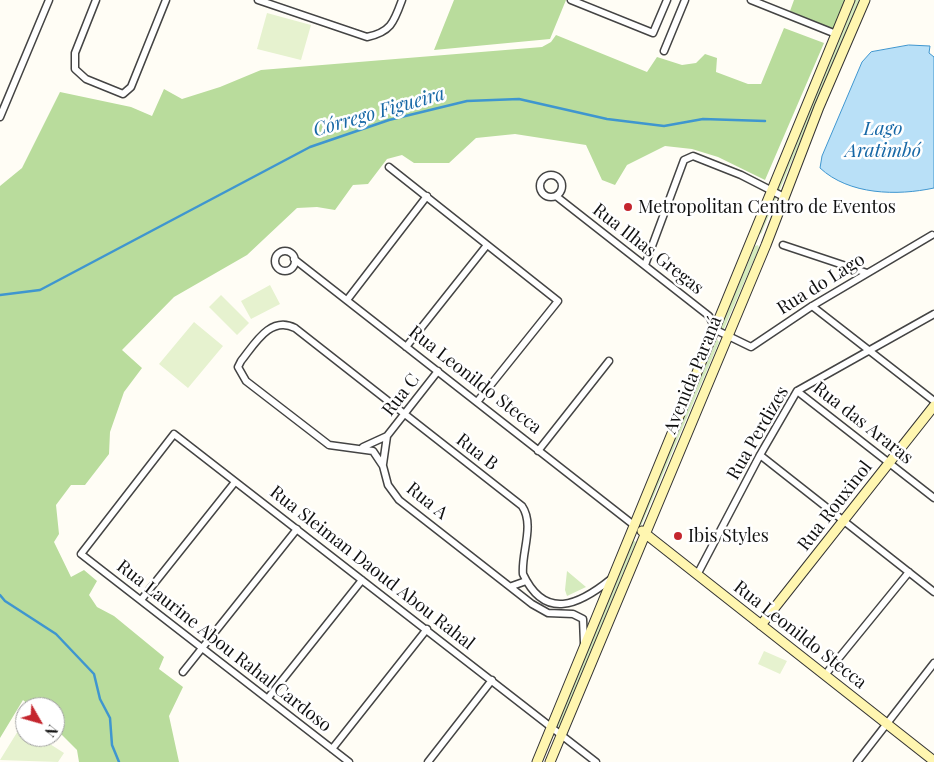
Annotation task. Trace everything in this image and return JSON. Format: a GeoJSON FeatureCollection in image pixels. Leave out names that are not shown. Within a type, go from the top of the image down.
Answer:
{"type":"FeatureCollection","features":[{"type":"Feature","properties":{"kind":"main road","name":"Avenida Paraná"},"geometry":{"type":"LineString","coordinates":[[537,762],[850,0]]}},
{"type":"Feature","properties":{"kind":"main road","name":"Avenida Paraná"},"geometry":{"type":"LineString","coordinates":[[550,762],[864,0]]}},
{"type":"Feature","properties":{"kind":"main road","name":"Rua Rouxinol"},"geometry":{"type":"LineString","coordinates":[[761,625],[934,406]]}},
{"type":"Feature","properties":{"kind":"main road","name":"Rua Leonildo Stecca"},"geometry":{"type":"LineString","coordinates":[[635,526],[934,762]]}},
{"type":"Feature","properties":{"kind":"street"},"geometry":{"type":"LineString","coordinates":[[0,117],[49,0]]}},
{"type":"Feature","properties":{"kind":"street"},"geometry":{"type":"LineString","coordinates":[[92,1],[75,53],[75,69],[86,79],[123,94],[130,87],[166,0]]}},
{"type":"Feature","properties":{"kind":"street"},"geometry":{"type":"LineString","coordinates":[[258,0],[367,36],[382,34],[394,21],[402,0]]}},
{"type":"Feature","properties":{"kind":"street"},"geometry":{"type":"LineString","coordinates":[[571,0],[653,34],[667,0]]}},
{"type":"Feature","properties":{"kind":"street"},"geometry":{"type":"LineString","coordinates":[[664,51],[685,0]]}},
{"type":"Feature","properties":{"kind":"street"},"geometry":{"type":"LineString","coordinates":[[751,0],[836,34]]}},
{"type":"Feature","properties":{"kind":"street"},"geometry":{"type":"LineString","coordinates":[[645,266],[684,160],[688,157],[693,156],[735,172],[784,197]]}},
{"type":"Feature","properties":{"kind":"street"},"geometry":{"type":"LineString","coordinates":[[389,167],[558,301],[477,402]]}},
{"type":"Feature","properties":{"kind":"street"},"geometry":{"type":"LineString","coordinates":[[347,300],[427,196]]}},
{"type":"Feature","properties":{"kind":"street","name":"Rua Ilhas Gregas"},"geometry":{"type":"LineString","coordinates":[[556,196],[709,316],[716,330]]}},
{"type":"Feature","properties":{"kind":"street","name":"Rua do Lago"},"geometry":{"type":"LineString","coordinates":[[726,336],[751,347],[812,306],[932,235]]}},
{"type":"Feature","properties":{"kind":"street"},"geometry":{"type":"LineString","coordinates":[[406,347],[487,245]]}},
{"type":"Feature","properties":{"kind":"street"},"geometry":{"type":"LineString","coordinates":[[783,245],[867,273]]}},
{"type":"Feature","properties":{"kind":"street"},"geometry":{"type":"LineString","coordinates":[[292,268],[294,259],[291,253],[286,251],[280,252],[276,257],[275,264],[279,269],[306,268]]}},
{"type":"Feature","properties":{"kind":"street","name":"Rua Leonildo Stecca"},"geometry":{"type":"LineString","coordinates":[[294,259],[635,526]]}},
{"type":"Feature","properties":{"kind":"street"},"geometry":{"type":"LineString","coordinates":[[812,306],[871,350],[934,401]]}},
{"type":"Feature","properties":{"kind":"street","name":"Rua Perdizes"},"geometry":{"type":"LineString","coordinates":[[697,575],[760,455],[797,391],[934,314]]}},
{"type":"Feature","properties":{"kind":"street","name":"Rua B"},"geometry":{"type":"LineString","coordinates":[[360,448],[338,448],[329,445],[242,377],[238,367],[240,361],[265,332],[280,325],[295,328],[522,506],[527,517],[522,569],[526,580]]}},
{"type":"Feature","properties":{"kind":"street"},"geometry":{"type":"LineString","coordinates":[[716,330],[726,336]]}},
{"type":"Feature","properties":{"kind":"street"},"geometry":{"type":"LineString","coordinates":[[538,451],[609,361]]}},
{"type":"Feature","properties":{"kind":"street","name":"Rua C"},"geometry":{"type":"LineString","coordinates":[[382,466],[388,436],[438,371]]}},
{"type":"Feature","properties":{"kind":"street","name":"Rua das Araras"},"geometry":{"type":"LineString","coordinates":[[797,391],[934,498]]}},
{"type":"Feature","properties":{"kind":"street","name":"Rua Sleiman Daoud Abou Rahal"},"geometry":{"type":"LineString","coordinates":[[80,554],[174,434],[596,762]]}},
{"type":"Feature","properties":{"kind":"street","name":"Rua C"},"geometry":{"type":"LineString","coordinates":[[360,448],[388,436]]}},
{"type":"Feature","properties":{"kind":"street","name":"Rua A"},"geometry":{"type":"LineString","coordinates":[[360,448],[373,451],[382,466],[388,485],[399,500],[541,610],[553,614],[573,614]]}},
{"type":"Feature","properties":{"kind":"street"},"geometry":{"type":"LineString","coordinates":[[760,455],[934,592]]}},
{"type":"Feature","properties":{"kind":"street"},"geometry":{"type":"LineString","coordinates":[[142,600],[235,482]]}},
{"type":"Feature","properties":{"kind":"street"},"geometry":{"type":"LineString","coordinates":[[183,672],[297,529]]}},
{"type":"Feature","properties":{"kind":"street","name":"Rua Laurine Abou Rahal Cardoso"},"geometry":{"type":"LineString","coordinates":[[80,554],[142,600],[349,762]]}},
{"type":"Feature","properties":{"kind":"street"},"geometry":{"type":"LineString","coordinates":[[825,675],[909,572]]}},
{"type":"Feature","properties":{"kind":"street"},"geometry":{"type":"LineString","coordinates":[[512,586],[526,580],[544,601],[556,604],[572,603],[590,596],[614,577]]}},
{"type":"Feature","properties":{"kind":"street"},"geometry":{"type":"LineString","coordinates":[[268,698],[362,580]]}},
{"type":"Feature","properties":{"kind":"street"},"geometry":{"type":"LineString","coordinates":[[572,603],[573,614],[579,615],[584,623],[584,647]]}},
{"type":"Feature","properties":{"kind":"street"},"geometry":{"type":"LineString","coordinates":[[332,749],[427,629]]}},
{"type":"Feature","properties":{"kind":"street"},"geometry":{"type":"LineString","coordinates":[[857,762],[934,663]]}},
{"type":"Feature","properties":{"kind":"street"},"geometry":{"type":"LineString","coordinates":[[428,762],[492,680]]}},
{"type":"Feature","properties":{"kind":"green space"},"geometry":{"type":"Polygon","coordinates":[[[454,0],[566,0],[550,39],[434,50],[454,0]]]}},
{"type":"Feature","properties":{"kind":"green space"},"geometry":{"type":"Polygon","coordinates":[[[794,0],[845,0],[833,29],[790,11],[794,0]]]}},
{"type":"Feature","properties":{"kind":"green space"},"geometry":{"type":"Polygon","coordinates":[[[855,0],[860,0],[761,234],[759,232],[855,0]]]}},
{"type":"Feature","properties":{"kind":"green space"},"geometry":{"type":"Polygon","coordinates":[[[267,13],[311,25],[301,60],[257,49],[267,13]]]}},
{"type":"Feature","properties":{"kind":"green space"},"geometry":{"type":"Polygon","coordinates":[[[784,28],[824,43],[765,180],[718,157],[692,149],[665,146],[627,165],[615,185],[602,180],[586,145],[515,134],[476,138],[449,163],[414,163],[402,155],[387,159],[368,184],[353,185],[335,210],[317,207],[297,208],[247,255],[174,297],[122,350],[142,368],[124,392],[110,432],[109,454],[85,485],[71,485],[56,505],[59,534],[54,542],[71,577],[84,570],[97,581],[89,595],[97,607],[114,616],[164,657],[159,669],[183,687],[169,716],[179,762],[79,762],[77,750],[65,738],[65,697],[15,697],[15,713],[0,738],[0,186],[22,168],[60,92],[131,107],[152,116],[164,89],[182,99],[220,87],[261,70],[542,47],[551,42],[556,35],[647,72],[657,57],[682,65],[696,63],[705,54],[717,58],[716,72],[748,84],[761,84],[784,28]]]}},
{"type":"Feature","properties":{"kind":"green space"},"geometry":{"type":"Polygon","coordinates":[[[758,245],[759,248],[723,331],[720,329],[755,246],[758,245]]]}},
{"type":"Feature","properties":{"kind":"green space"},"geometry":{"type":"Polygon","coordinates":[[[270,285],[280,304],[251,319],[241,301],[270,285]]]}},
{"type":"Feature","properties":{"kind":"green space"},"geometry":{"type":"Polygon","coordinates":[[[221,295],[249,323],[237,335],[209,307],[221,295]]]}},
{"type":"Feature","properties":{"kind":"green space"},"geometry":{"type":"Polygon","coordinates":[[[194,322],[223,346],[188,388],[159,364],[194,322]]]}},
{"type":"Feature","properties":{"kind":"green space"},"geometry":{"type":"Polygon","coordinates":[[[717,339],[719,342],[641,526],[639,525],[717,339]]]}},
{"type":"Feature","properties":{"kind":"green space"},"geometry":{"type":"Polygon","coordinates":[[[632,540],[636,542],[560,727],[556,726],[632,540]]]}},
{"type":"Feature","properties":{"kind":"green space"},"geometry":{"type":"Polygon","coordinates":[[[567,571],[586,587],[567,596],[565,590],[567,571]]]}},
{"type":"Feature","properties":{"kind":"green space"},"geometry":{"type":"Polygon","coordinates":[[[764,651],[787,661],[780,674],[758,664],[764,651]]]}},
{"type":"Feature","properties":{"kind":"green space"},"geometry":{"type":"Polygon","coordinates":[[[15,736],[15,747],[55,747],[64,753],[58,762],[0,760],[15,736]]]}},
{"type":"Feature","properties":{"kind":"water","name":"Lago Aratimbó"},"geometry":{"type":"Polygon","coordinates":[[[909,45],[930,46],[929,53],[934,57],[934,188],[920,191],[889,192],[874,191],[845,184],[820,168],[822,156],[862,62],[871,52],[909,45]]]}},
{"type":"Feature","properties":{"kind":"waterway","name":"Córrego Figueira"},"geometry":{"type":"LineString","coordinates":[[0,295],[40,290],[310,147],[389,120],[467,101],[519,99],[607,119],[664,126],[703,119],[765,121]]}},
{"type":"Feature","properties":{"kind":"waterway"},"geometry":{"type":"LineString","coordinates":[[0,595],[5,601],[56,634],[94,674],[100,699],[110,718],[112,745],[119,762]]}},
{"type":"Feature","properties":{"kind":"place","name":"Metropolitan Centro de Eventos"},"geometry":{"type":"Point","coordinates":[628,207]}},
{"type":"Feature","properties":{"kind":"place","name":"Ibis Styles"},"geometry":{"type":"Point","coordinates":[678,536]}}]}
